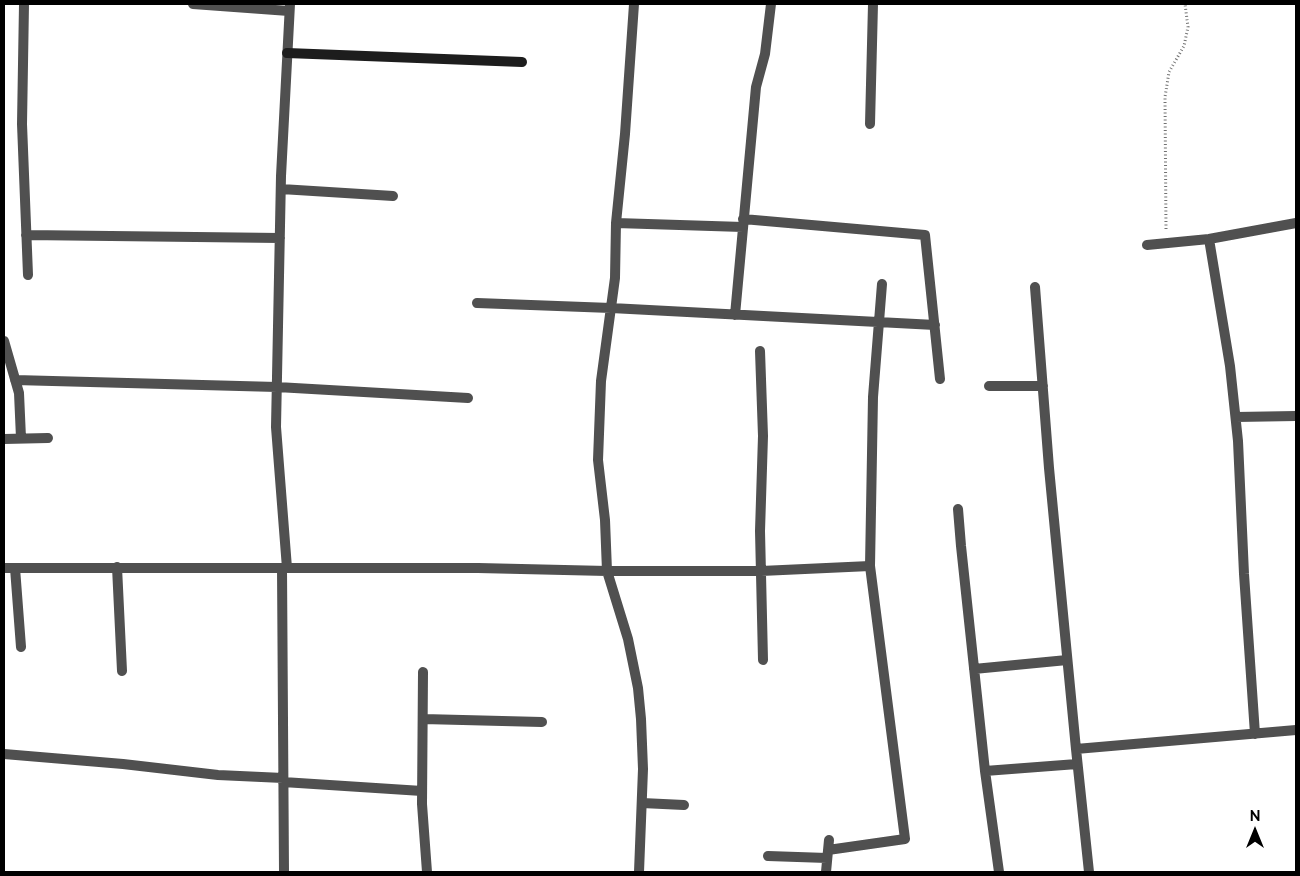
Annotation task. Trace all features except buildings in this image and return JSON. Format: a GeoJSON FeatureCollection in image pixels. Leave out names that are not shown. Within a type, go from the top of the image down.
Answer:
{"type":"FeatureCollection","features":[{"type":"Feature","properties":{"kind":"street"},"geometry":{"type":"LineString","coordinates":[[24,4],[22,124],[28,276]]}},
{"type":"Feature","properties":{"kind":"street"},"geometry":{"type":"LineString","coordinates":[[193,4],[290,7],[281,189],[276,426],[284,568],[284,872]]}},
{"type":"Feature","properties":{"kind":"street"},"geometry":{"type":"LineString","coordinates":[[634,4],[625,134],[616,223],[615,278],[601,381],[598,460],[607,571],[628,639],[638,688],[643,769],[639,872]]}},
{"type":"Feature","properties":{"kind":"street"},"geometry":{"type":"LineString","coordinates":[[735,315],[756,87],[766,54],[771,4]]}},
{"type":"Feature","properties":{"kind":"street"},"geometry":{"type":"LineString","coordinates":[[870,124],[873,4]]}},
{"type":"Feature","properties":{"kind":"street"},"geometry":{"type":"LineString","coordinates":[[287,53],[522,62]]}},
{"type":"Feature","properties":{"kind":"street"},"geometry":{"type":"LineString","coordinates":[[281,189],[393,196]]}},
{"type":"Feature","properties":{"kind":"street"},"geometry":{"type":"LineString","coordinates":[[616,223],[743,223],[926,235],[940,379]]}},
{"type":"Feature","properties":{"kind":"street"},"geometry":{"type":"LineString","coordinates":[[1147,245],[1209,239],[1296,223]]}},
{"type":"Feature","properties":{"kind":"street"},"geometry":{"type":"LineString","coordinates":[[26,235],[280,238]]}},
{"type":"Feature","properties":{"kind":"street"},"geometry":{"type":"LineString","coordinates":[[1209,239],[1230,366],[1236,416],[1244,574],[1256,734]]}},
{"type":"Feature","properties":{"kind":"street"},"geometry":{"type":"LineString","coordinates":[[768,856],[905,839],[870,566],[874,397],[882,284]]}},
{"type":"Feature","properties":{"kind":"street"},"geometry":{"type":"LineString","coordinates":[[1035,287],[1067,660],[1089,872]]}},
{"type":"Feature","properties":{"kind":"street"},"geometry":{"type":"LineString","coordinates":[[477,303],[935,324]]}},
{"type":"Feature","properties":{"kind":"street"},"geometry":{"type":"LineString","coordinates":[[4,341],[19,392],[21,438]]}},
{"type":"Feature","properties":{"kind":"street"},"geometry":{"type":"LineString","coordinates":[[760,351],[763,436],[760,531],[763,660]]}},
{"type":"Feature","properties":{"kind":"street"},"geometry":{"type":"LineString","coordinates":[[15,380],[277,387],[468,398]]}},
{"type":"Feature","properties":{"kind":"street"},"geometry":{"type":"LineString","coordinates":[[989,386],[1043,386]]}},
{"type":"Feature","properties":{"kind":"street"},"geometry":{"type":"LineString","coordinates":[[1236,416],[1296,416]]}},
{"type":"Feature","properties":{"kind":"street"},"geometry":{"type":"LineString","coordinates":[[4,439],[48,438]]}},
{"type":"Feature","properties":{"kind":"street"},"geometry":{"type":"LineString","coordinates":[[958,509],[985,771],[999,872]]}},
{"type":"Feature","properties":{"kind":"street"},"geometry":{"type":"LineString","coordinates":[[20,647],[9,568],[478,568],[607,571],[761,571],[870,566]]}},
{"type":"Feature","properties":{"kind":"street"},"geometry":{"type":"LineString","coordinates":[[117,567],[122,671]]}},
{"type":"Feature","properties":{"kind":"street"},"geometry":{"type":"LineString","coordinates":[[974,669],[1067,660]]}},
{"type":"Feature","properties":{"kind":"street"},"geometry":{"type":"LineString","coordinates":[[423,672],[422,791],[427,872]]}},
{"type":"Feature","properties":{"kind":"street"},"geometry":{"type":"LineString","coordinates":[[423,719],[542,722]]}},
{"type":"Feature","properties":{"kind":"street"},"geometry":{"type":"LineString","coordinates":[[1076,749],[1296,730]]}},
{"type":"Feature","properties":{"kind":"street"},"geometry":{"type":"LineString","coordinates":[[4,754],[123,764],[218,775],[422,791]]}},
{"type":"Feature","properties":{"kind":"street"},"geometry":{"type":"LineString","coordinates":[[985,771],[1077,764]]}},
{"type":"Feature","properties":{"kind":"street"},"geometry":{"type":"LineString","coordinates":[[642,803],[684,805]]}},
{"type":"Feature","properties":{"kind":"street"},"geometry":{"type":"LineString","coordinates":[[826,872],[828,849]]}},
{"type":"Feature","properties":{"kind":"path"},"geometry":{"type":"LineString","coordinates":[[1166,242],[1165,97],[1169,72],[1184,46],[1188,27],[1185,4]]}}]}
